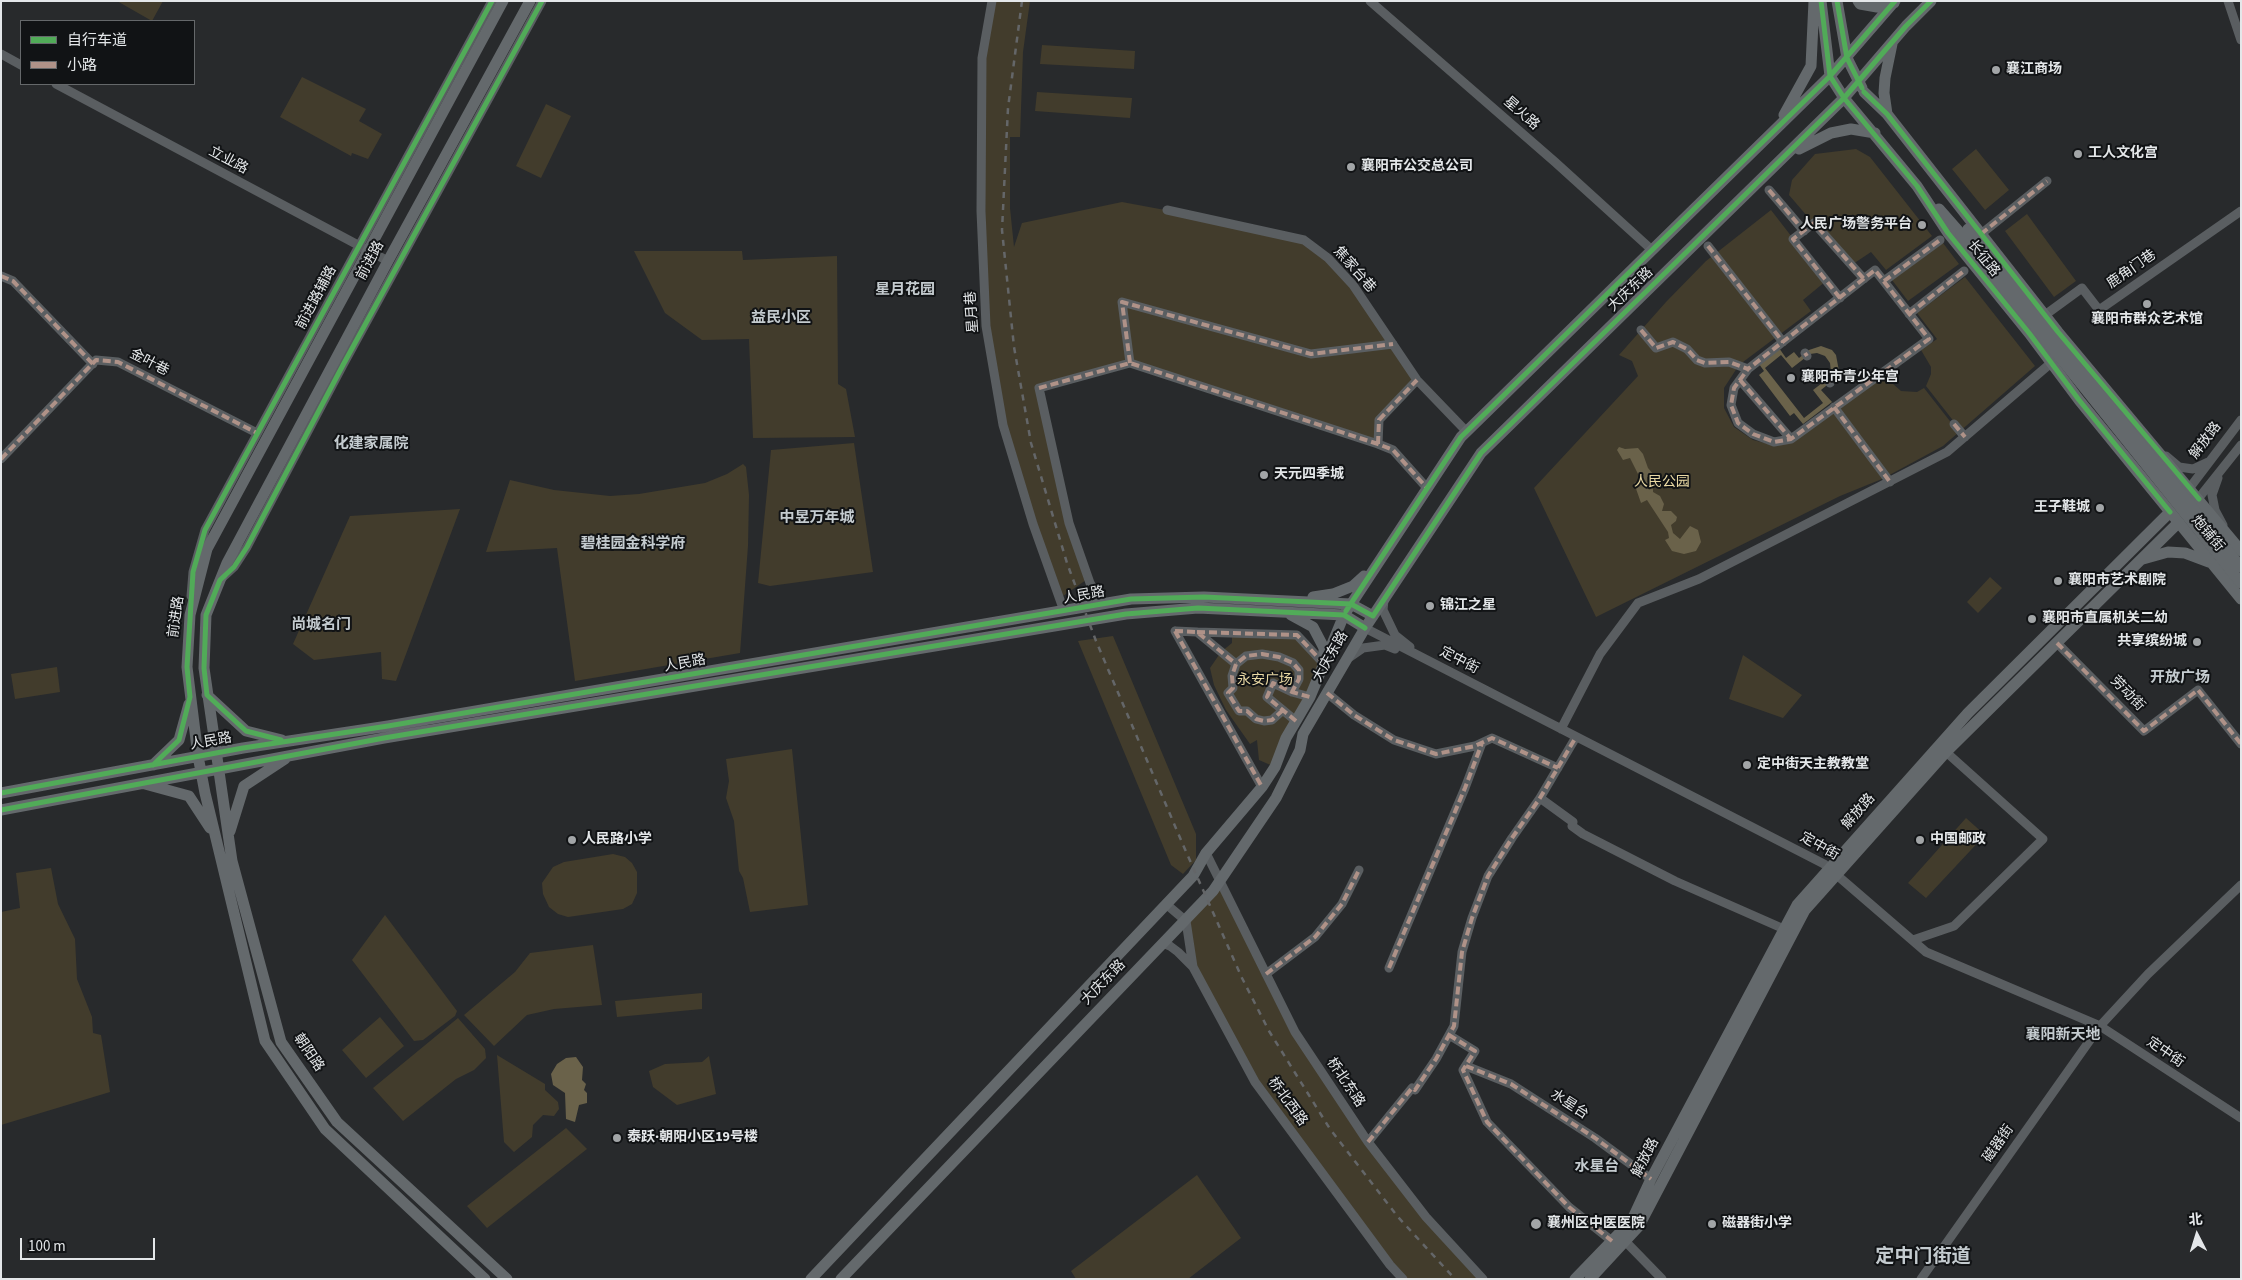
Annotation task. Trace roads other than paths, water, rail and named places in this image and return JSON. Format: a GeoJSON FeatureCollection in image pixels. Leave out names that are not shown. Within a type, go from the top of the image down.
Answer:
{"type":"FeatureCollection","features":[{"type":"Feature","properties":{"kind":"main road","name":"前进路"},"geometry":{"type":"LineString","coordinates":[[201,772],[187,667],[190,615],[207,549],[362,248],[503,1]]}},
{"type":"Feature","properties":{"kind":"main road","name":"前进路"},"geometry":{"type":"LineString","coordinates":[[218,769],[204,668],[206,614],[227,563],[388,261],[530,1]]}},
{"type":"Feature","properties":{"kind":"main road"},"geometry":{"type":"LineString","coordinates":[[1776,128],[1811,66],[1814,1]]}},
{"type":"Feature","properties":{"kind":"main road","name":"长征路"},"geometry":{"type":"LineString","coordinates":[[1821,1],[1830,76],[1844,98],[1875,133],[1917,186],[1948,233],[2170,512]]}},
{"type":"Feature","properties":{"kind":"main road","name":"长征路"},"geometry":{"type":"LineString","coordinates":[[1837,1],[1847,58],[1862,88],[2045,315],[2199,499]]}},
{"type":"Feature","properties":{"kind":"main road"},"geometry":{"type":"LineString","coordinates":[[1858,1],[1877,7],[1894,2]]}},
{"type":"Feature","properties":{"kind":"main road","name":"大庆东路"},"geometry":{"type":"LineString","coordinates":[[842,1279],[1213,891],[1276,798],[1300,750],[1303,734],[1365,628],[1481,453],[1844,98],[1862,88],[1893,42],[1930,1]]}},
{"type":"Feature","properties":{"kind":"main road","name":"大庆东路"},"geometry":{"type":"LineString","coordinates":[[811,1279],[1193,876],[1206,853],[1262,787],[1275,767],[1286,738],[1310,697],[1325,665],[1344,615],[1427,488],[1467,432],[1830,76],[1894,2]]}},
{"type":"Feature","properties":{"kind":"main road"},"geometry":{"type":"LineString","coordinates":[[1893,42],[1885,78],[1885,117],[1964,231],[2241,583]]}},
{"type":"Feature","properties":{"kind":"main road"},"geometry":{"type":"LineString","coordinates":[[1782,158],[1831,133],[1850,129],[1875,133]]}},
{"type":"Feature","properties":{"kind":"main road"},"geometry":{"type":"LineString","coordinates":[[1917,186],[1964,231],[2241,567]]}},
{"type":"Feature","properties":{"kind":"main road"},"geometry":{"type":"LineString","coordinates":[[2153,492],[2160,511],[2158,524]]}},
{"type":"Feature","properties":{"kind":"main road","name":"炮铺街"},"geometry":{"type":"LineString","coordinates":[[2199,499],[2241,551]]}},
{"type":"Feature","properties":{"kind":"main road","name":"炮铺街"},"geometry":{"type":"LineString","coordinates":[[2170,512],[2241,599]]}},
{"type":"Feature","properties":{"kind":"main road","name":"解放路"},"geometry":{"type":"LineString","coordinates":[[1590,1279],[1639,1226],[1806,910],[1834,870],[1968,713],[2170,512]]}},
{"type":"Feature","properties":{"kind":"main road","name":"解放路"},"geometry":{"type":"LineString","coordinates":[[1576,1279],[1632,1220],[1651,1179],[1797,905],[1834,870],[1946,752],[2178,523]]}},
{"type":"Feature","properties":{"kind":"main road"},"geometry":{"type":"LineString","coordinates":[[2141,560],[2168,552],[2185,553],[2211,563]]}},
{"type":"Feature","properties":{"kind":"main road"},"geometry":{"type":"LineString","coordinates":[[1290,601],[1333,594],[1353,586],[1379,561]]}},
{"type":"Feature","properties":{"kind":"main road","name":"人民路"},"geometry":{"type":"LineString","coordinates":[[1,793],[198,756],[388,726],[1131,599],[1204,597],[1351,604],[1373,616]]}},
{"type":"Feature","properties":{"kind":"main road","name":"人民路"},"geometry":{"type":"LineString","coordinates":[[1,810],[290,755],[1126,614],[1198,608],[1287,614],[1344,615]]}},
{"type":"Feature","properties":{"kind":"main road"},"geometry":{"type":"LineString","coordinates":[[1287,614],[1313,627],[1324,648],[1325,665]]}},
{"type":"Feature","properties":{"kind":"main road"},"geometry":{"type":"LineString","coordinates":[[1344,615],[1365,628]]}},
{"type":"Feature","properties":{"kind":"main road"},"geometry":{"type":"LineString","coordinates":[[207,695],[246,731],[289,741]]}},
{"type":"Feature","properties":{"kind":"main road"},"geometry":{"type":"LineString","coordinates":[[153,765],[179,740],[190,697]]}},
{"type":"Feature","properties":{"kind":"main road"},"geometry":{"type":"LineString","coordinates":[[228,835],[244,786],[290,755]]}},
{"type":"Feature","properties":{"kind":"main road","name":"朝阳路"},"geometry":{"type":"LineString","coordinates":[[218,769],[232,861],[281,1042],[337,1122],[507,1279]]}},
{"type":"Feature","properties":{"kind":"main road","name":"朝阳路"},"geometry":{"type":"LineString","coordinates":[[201,772],[265,1041],[325,1129],[485,1279]]}},
{"type":"Feature","properties":{"kind":"main road"},"geometry":{"type":"LineString","coordinates":[[141,783],[189,796],[215,836]]}},
{"type":"Feature","properties":{"kind":"street","name":"前进路辅路"},"geometry":{"type":"LineString","coordinates":[[190,615],[193,572],[204,530],[362,248],[492,1]]}},
{"type":"Feature","properties":{"kind":"street"},"geometry":{"type":"LineString","coordinates":[[220,580],[234,567],[247,547],[342,365],[542,1]]}},
{"type":"Feature","properties":{"kind":"street","name":"星月巷"},"geometry":{"type":"LineString","coordinates":[[992,1],[982,58],[981,211],[986,326],[1003,425],[1033,524],[1064,611]]}},
{"type":"Feature","properties":{"kind":"street","name":"星火路"},"geometry":{"type":"LineString","coordinates":[[1370,1],[1547,155],[1652,250]]}},
{"type":"Feature","properties":{"kind":"street"},"geometry":{"type":"LineString","coordinates":[[2228,1],[2241,40]]}},
{"type":"Feature","properties":{"kind":"street"},"geometry":{"type":"LineString","coordinates":[[1,54],[20,64]]}},
{"type":"Feature","properties":{"kind":"street","name":"立业路"},"geometry":{"type":"LineString","coordinates":[[58,85],[388,261]]}},
{"type":"Feature","properties":{"kind":"street"},"geometry":{"type":"LineString","coordinates":[[1981,234],[2047,181]]}},
{"type":"Feature","properties":{"kind":"street"},"geometry":{"type":"LineString","coordinates":[[1769,190],[1804,231]]}},
{"type":"Feature","properties":{"kind":"street","name":"焦家台巷"},"geometry":{"type":"LineString","coordinates":[[1167,210],[1304,240],[1328,258],[1353,285],[1417,380],[1467,432]]}},
{"type":"Feature","properties":{"kind":"street","name":"鹿角门巷"},"geometry":{"type":"LineString","coordinates":[[2045,315],[2082,288],[2099,310],[2241,211]]}},
{"type":"Feature","properties":{"kind":"street"},"geometry":{"type":"LineString","coordinates":[[1840,298],[1793,239],[1814,224],[1864,279]]}},
{"type":"Feature","properties":{"kind":"street"},"geometry":{"type":"LineString","coordinates":[[1884,281],[1940,240]]}},
{"type":"Feature","properties":{"kind":"street"},"geometry":{"type":"LineString","coordinates":[[1708,246],[1783,342]]}},
{"type":"Feature","properties":{"kind":"street"},"geometry":{"type":"LineString","coordinates":[[1875,270],[1928,339],[1791,439],[1774,442],[1752,434],[1738,423],[1732,406],[1734,388],[1748,369],[1864,279],[1875,270]]}},
{"type":"Feature","properties":{"kind":"street"},"geometry":{"type":"LineString","coordinates":[[1909,314],[1964,271]]}},
{"type":"Feature","properties":{"kind":"street"},"geometry":{"type":"LineString","coordinates":[[1,276],[13,281],[93,364],[1,460]]}},
{"type":"Feature","properties":{"kind":"street"},"geometry":{"type":"LineString","coordinates":[[1130,363],[1122,302],[1311,354],[1392,344]]}},
{"type":"Feature","properties":{"kind":"street"},"geometry":{"type":"LineString","coordinates":[[1641,330],[1656,348],[1673,342],[1687,348],[1697,360],[1705,363],[1729,362],[1748,369]]}},
{"type":"Feature","properties":{"kind":"street","name":"金叶巷"},"geometry":{"type":"LineString","coordinates":[[93,364],[96,360],[118,362],[257,433]]}},
{"type":"Feature","properties":{"kind":"street"},"geometry":{"type":"LineString","coordinates":[[1102,604],[1090,583],[1069,523],[1039,388],[1130,363],[1393,450],[1427,488]]}},
{"type":"Feature","properties":{"kind":"street"},"geometry":{"type":"LineString","coordinates":[[1560,729],[1600,654],[1638,603],[1699,579],[1947,452],[2051,363]]}},
{"type":"Feature","properties":{"kind":"street"},"geometry":{"type":"LineString","coordinates":[[1378,444],[1380,420],[1417,380]]}},
{"type":"Feature","properties":{"kind":"street"},"geometry":{"type":"LineString","coordinates":[[1740,380],[1791,439]]}},
{"type":"Feature","properties":{"kind":"street"},"geometry":{"type":"LineString","coordinates":[[1834,408],[1890,482]]}},
{"type":"Feature","properties":{"kind":"street","name":"解放路"},"geometry":{"type":"LineString","coordinates":[[2170,512],[2241,420]]}},
{"type":"Feature","properties":{"kind":"street"},"geometry":{"type":"LineString","coordinates":[[1954,424],[1965,437]]}},
{"type":"Feature","properties":{"kind":"street","name":"解放路"},"geometry":{"type":"LineString","coordinates":[[2178,523],[2241,445]]}},
{"type":"Feature","properties":{"kind":"street"},"geometry":{"type":"LineString","coordinates":[[2154,447],[2179,467],[2193,469],[2210,461]]}},
{"type":"Feature","properties":{"kind":"street"},"geometry":{"type":"LineString","coordinates":[[2220,473],[2212,496],[2215,510],[2230,538]]}},
{"type":"Feature","properties":{"kind":"street"},"geometry":{"type":"LineString","coordinates":[[1384,599],[1383,610],[1395,635],[1426,660]]}},
{"type":"Feature","properties":{"kind":"street","name":"定中街"},"geometry":{"type":"LineString","coordinates":[[1365,628],[1834,870],[1926,952],[2100,1026],[2241,1118]]}},
{"type":"Feature","properties":{"kind":"street"},"geometry":{"type":"LineString","coordinates":[[1262,787],[1175,631],[1297,635],[1325,665]]}},
{"type":"Feature","properties":{"kind":"street"},"geometry":{"type":"LineString","coordinates":[[1196,632],[1236,664]]}},
{"type":"Feature","properties":{"kind":"street","name":"劳动街"},"geometry":{"type":"LineString","coordinates":[[2056,643],[2144,732],[2198,690],[2241,744]]}},
{"type":"Feature","properties":{"kind":"street"},"geometry":{"type":"LineString","coordinates":[[1346,660],[1363,648],[1385,645],[1426,660]]}},
{"type":"Feature","properties":{"kind":"street"},"geometry":{"type":"LineString","coordinates":[[1282,710],[1272,720],[1264,721],[1256,719],[1247,711],[1240,711],[1228,694],[1234,688],[1232,676],[1236,664],[1246,656],[1262,654],[1279,657],[1299,670],[1299,680],[1292,692]]}},
{"type":"Feature","properties":{"kind":"street"},"geometry":{"type":"LineString","coordinates":[[1296,721],[1267,697],[1273,683],[1292,692],[1310,697]]}},
{"type":"Feature","properties":{"kind":"street"},"geometry":{"type":"LineString","coordinates":[[1327,693],[1354,715],[1394,740],[1436,754],[1482,743],[1492,738],[1558,768]]}},
{"type":"Feature","properties":{"kind":"street"},"geometry":{"type":"LineString","coordinates":[[1368,1142],[1412,1088],[1415,1090],[1436,1059],[1454,1026],[1462,952],[1472,918],[1488,876],[1540,798],[1576,737]]}},
{"type":"Feature","properties":{"kind":"street"},"geometry":{"type":"LineString","coordinates":[[1389,968],[1482,743]]}},
{"type":"Feature","properties":{"kind":"street"},"geometry":{"type":"LineString","coordinates":[[1913,940],[1954,926],[2043,839],[1946,752]]}},
{"type":"Feature","properties":{"kind":"street"},"geometry":{"type":"LineString","coordinates":[[1540,798],[1573,822],[1572,826],[1583,834],[1675,881],[1784,929]]}},
{"type":"Feature","properties":{"kind":"street","name":"桥北东路"},"geometry":{"type":"LineString","coordinates":[[1206,853],[1295,1032],[1368,1142],[1426,1217],[1483,1279]]}},
{"type":"Feature","properties":{"kind":"street"},"geometry":{"type":"LineString","coordinates":[[1266,974],[1315,937],[1342,904],[1359,870]]}},
{"type":"Feature","properties":{"kind":"street","name":"磁器街"},"geometry":{"type":"LineString","coordinates":[[1921,1279],[2100,1026],[2148,974],[2241,885]]}},
{"type":"Feature","properties":{"kind":"street"},"geometry":{"type":"LineString","coordinates":[[1166,904],[1186,921]]}},
{"type":"Feature","properties":{"kind":"street","name":"桥北西路"},"geometry":{"type":"LineString","coordinates":[[1186,921],[1193,967],[1255,1082],[1390,1265],[1404,1279]]}},
{"type":"Feature","properties":{"kind":"street"},"geometry":{"type":"LineString","coordinates":[[1162,944],[1174,949],[1193,967]]}},
{"type":"Feature","properties":{"kind":"street"},"geometry":{"type":"LineString","coordinates":[[1449,1035],[1475,1051],[1463,1070],[1487,1122],[1569,1207],[1612,1241]]}},
{"type":"Feature","properties":{"kind":"street","name":"水星台"},"geometry":{"type":"LineString","coordinates":[[1466,1066],[1512,1084],[1595,1138],[1651,1179]]}},
{"type":"Feature","properties":{"kind":"street"},"geometry":{"type":"LineString","coordinates":[[1625,1241],[1662,1279]]}},
{"type":"Feature","properties":{"kind":"railway"},"geometry":{"type":"LineString","coordinates":[[1022,1],[1008,108],[1002,230],[1014,347],[1031,443],[1067,563],[1096,641],[1184,847],[1242,978],[1269,1031],[1330,1129],[1398,1217],[1455,1279]]}},
{"type":"Feature","properties":{"kind":"place","name":"襄江商场"},"geometry":{"type":"Point","coordinates":[1996,70]}},
{"type":"Feature","properties":{"kind":"place","name":"工人文化宫"},"geometry":{"type":"Point","coordinates":[2078,154]}},
{"type":"Feature","properties":{"kind":"place","name":"襄阳市公交总公司"},"geometry":{"type":"Point","coordinates":[1351,167]}},
{"type":"Feature","properties":{"kind":"place","name":"人民广场警务平台"},"geometry":{"type":"Point","coordinates":[1922,225]}},
{"type":"Feature","properties":{"kind":"place","name":"襄阳市群众艺术馆"},"geometry":{"type":"Point","coordinates":[2147,304]}},
{"type":"Feature","properties":{"kind":"place","name":"襄阳市青少年宫"},"geometry":{"type":"Point","coordinates":[1791,378]}},
{"type":"Feature","properties":{"kind":"place","name":"天元四季城"},"geometry":{"type":"Point","coordinates":[1264,475]}},
{"type":"Feature","properties":{"kind":"place","name":"王子鞋城"},"geometry":{"type":"Point","coordinates":[2100,508]}},
{"type":"Feature","properties":{"kind":"place","name":"襄阳市艺术剧院"},"geometry":{"type":"Point","coordinates":[2058,581]}},
{"type":"Feature","properties":{"kind":"place","name":"锦江之星"},"geometry":{"type":"Point","coordinates":[1430,606]}},
{"type":"Feature","properties":{"kind":"place","name":"襄阳市直属机关二幼"},"geometry":{"type":"Point","coordinates":[2032,619]}},
{"type":"Feature","properties":{"kind":"place","name":"共享缤纷城"},"geometry":{"type":"Point","coordinates":[2197,642]}},
{"type":"Feature","properties":{"kind":"place","name":"定中街天主教教堂"},"geometry":{"type":"Point","coordinates":[1747,765]}},
{"type":"Feature","properties":{"kind":"place","name":"人民路小学"},"geometry":{"type":"Point","coordinates":[572,840]}},
{"type":"Feature","properties":{"kind":"place","name":"中国邮政"},"geometry":{"type":"Point","coordinates":[1920,840]}},
{"type":"Feature","properties":{"kind":"place","name":"泰跃·朝阳小区19号楼"},"geometry":{"type":"Point","coordinates":[617,1138]}},
{"type":"Feature","properties":{"kind":"place","name":"襄州区中医医院"},"geometry":{"type":"Point","coordinates":[1536,1224]}},
{"type":"Feature","properties":{"kind":"place","name":"磁器街小学"},"geometry":{"type":"Point","coordinates":[1712,1224]}},
{"type":"Feature","properties":{"kind":"district","name":"星月花园"},"geometry":{"type":"Point","coordinates":[905,291]}},
{"type":"Feature","properties":{"kind":"district","name":"益民小区"},"geometry":{"type":"Point","coordinates":[781,319]}},
{"type":"Feature","properties":{"kind":"district","name":"化建家属院"},"geometry":{"type":"Point","coordinates":[371,445]}},
{"type":"Feature","properties":{"kind":"district","name":"中昱万年城"},"geometry":{"type":"Point","coordinates":[817,519]}},
{"type":"Feature","properties":{"kind":"district","name":"碧桂园金科学府"},"geometry":{"type":"Point","coordinates":[633,545]}},
{"type":"Feature","properties":{"kind":"district","name":"尚城名门"},"geometry":{"type":"Point","coordinates":[321,626]}},
{"type":"Feature","properties":{"kind":"district","name":"开放广场"},"geometry":{"type":"Point","coordinates":[2180,679]}},
{"type":"Feature","properties":{"kind":"district","name":"襄阳新天地"},"geometry":{"type":"Point","coordinates":[2063,1036]}},
{"type":"Feature","properties":{"kind":"district","name":"水星台"},"geometry":{"type":"Point","coordinates":[1597,1168]}},
{"type":"Feature","properties":{"kind":"district","name":"定中门街道"},"geometry":{"type":"Point","coordinates":[1923,1258]}},
{"type":"Feature","properties":{"kind":"park label","name":"人民公园"},"geometry":{"type":"Point","coordinates":[1662,483]}},
{"type":"Feature","properties":{"kind":"park label","name":"永安广场"},"geometry":{"type":"Point","coordinates":[1265,681]}}]}
